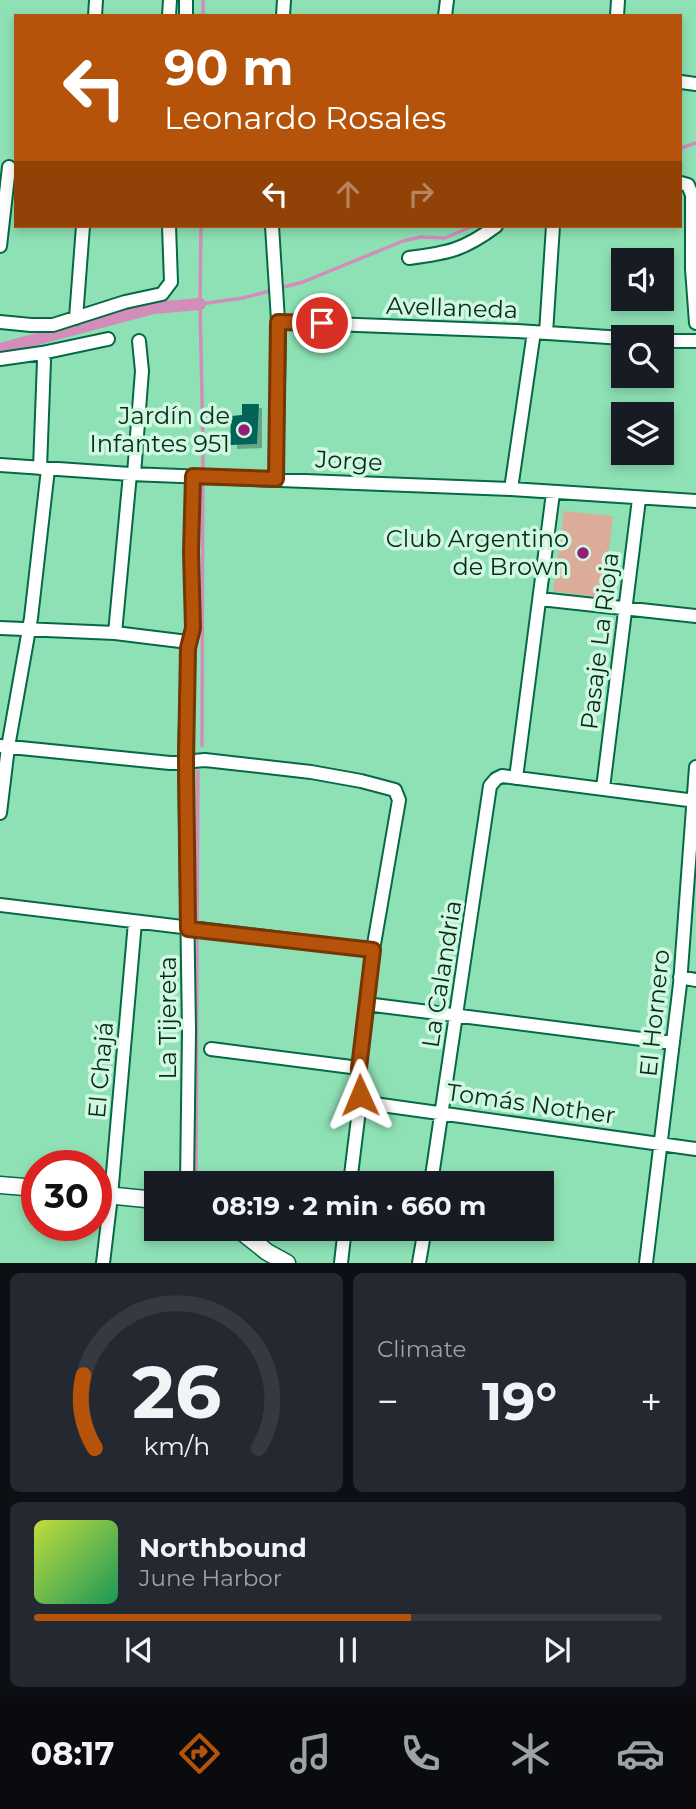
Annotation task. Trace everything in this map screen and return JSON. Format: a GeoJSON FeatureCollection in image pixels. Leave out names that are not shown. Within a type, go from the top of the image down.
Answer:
{"type":"FeatureCollection","features":[{"type":"Feature","properties":{"kind":"street"},"geometry":{"type":"LineString","coordinates":[[0,246],[8,167]]}},
{"type":"Feature","properties":{"kind":"street"},"geometry":{"type":"LineString","coordinates":[[682,183],[688,185],[692,195],[692,269],[696,323]]}},
{"type":"Feature","properties":{"kind":"street"},"geometry":{"type":"LineString","coordinates":[[76,318],[83,228]]}},
{"type":"Feature","properties":{"kind":"street"},"geometry":{"type":"LineString","coordinates":[[0,322],[43,326],[162,294],[171,282],[169,228]]}},
{"type":"Feature","properties":{"kind":"street"},"geometry":{"type":"LineString","coordinates":[[272,228],[278,316],[276,479]]}},
{"type":"Feature","properties":{"kind":"street"},"geometry":{"type":"LineString","coordinates":[[409,258],[451,252],[479,239],[493,228]]}},
{"type":"Feature","properties":{"kind":"street"},"geometry":{"type":"LineString","coordinates":[[511,489],[540,332],[553,228]]}},
{"type":"Feature","properties":{"kind":"street","name":"Avellaneda"},"geometry":{"type":"LineString","coordinates":[[278,316],[611,337]]}},
{"type":"Feature","properties":{"kind":"street"},"geometry":{"type":"LineString","coordinates":[[0,359],[108,339]]}},
{"type":"Feature","properties":{"kind":"street"},"geometry":{"type":"LineString","coordinates":[[115,633],[142,371],[139,341]]}},
{"type":"Feature","properties":{"kind":"street"},"geometry":{"type":"LineString","coordinates":[[674,341],[696,341]]}},
{"type":"Feature","properties":{"kind":"street"},"geometry":{"type":"LineString","coordinates":[[0,813],[4,747],[28,629],[44,468],[42,353]]}},
{"type":"Feature","properties":{"kind":"street","name":"Jorge"},"geometry":{"type":"LineString","coordinates":[[0,465],[132,474],[511,489],[696,501]]}},
{"type":"Feature","properties":{"kind":"street","name":"La Tijereta"},"geometry":{"type":"LineString","coordinates":[[187,1171],[188,642],[193,628],[191,552],[200,476]]}},
{"type":"Feature","properties":{"kind":"street"},"geometry":{"type":"LineString","coordinates":[[553,493],[516,778],[694,801]]}},
{"type":"Feature","properties":{"kind":"street","name":"Pasaje La Rioja"},"geometry":{"type":"LineString","coordinates":[[603,789],[639,499]]}},
{"type":"Feature","properties":{"kind":"street"},"geometry":{"type":"LineString","coordinates":[[540,599],[696,616]]}},
{"type":"Feature","properties":{"kind":"street"},"geometry":{"type":"LineString","coordinates":[[0,628],[115,633],[188,642]]}},
{"type":"Feature","properties":{"kind":"street"},"geometry":{"type":"LineString","coordinates":[[4,747],[170,763],[205,760],[300,771],[361,781],[390,788],[398,794],[366,1004],[359,1068],[360,1102],[351,1171]]}},
{"type":"Feature","properties":{"kind":"street","name":"El Hornero"},"geometry":{"type":"LineString","coordinates":[[646,1263],[681,977],[696,767]]}},
{"type":"Feature","properties":{"kind":"street","name":"La Calandria"},"geometry":{"type":"LineString","coordinates":[[433,1171],[490,786],[502,776],[516,778]]}},
{"type":"Feature","properties":{"kind":"street"},"geometry":{"type":"LineString","coordinates":[[0,905],[373,950]]}},
{"type":"Feature","properties":{"kind":"street","name":"El Chajá"},"geometry":{"type":"LineString","coordinates":[[109,1150],[135,922]]}},
{"type":"Feature","properties":{"kind":"street"},"geometry":{"type":"LineString","coordinates":[[681,977],[696,980]]}},
{"type":"Feature","properties":{"kind":"street"},"geometry":{"type":"LineString","coordinates":[[366,1004],[673,1043]]}},
{"type":"Feature","properties":{"kind":"street"},"geometry":{"type":"LineString","coordinates":[[211,1049],[359,1068]]}},
{"type":"Feature","properties":{"kind":"street","name":"Tomás Nother"},"geometry":{"type":"LineString","coordinates":[[360,1102],[696,1149]]}},
{"type":"Feature","properties":{"kind":"street"},"geometry":{"type":"LineString","coordinates":[[0,1185],[21,1187]]}},
{"type":"Feature","properties":{"kind":"street"},"geometry":{"type":"LineString","coordinates":[[112,1196],[144,1199]]}},
{"type":"Feature","properties":{"kind":"street","name":"El Chajá"},"geometry":{"type":"LineString","coordinates":[[103,1241],[103,1263]]}},
{"type":"Feature","properties":{"kind":"street"},"geometry":{"type":"LineString","coordinates":[[253,1241],[287,1263]]}},
{"type":"Feature","properties":{"kind":"street"},"geometry":{"type":"LineString","coordinates":[[341,1263],[344,1241]]}},
{"type":"Feature","properties":{"kind":"street"},"geometry":{"type":"LineString","coordinates":[[419,1263],[423,1241]]}},
{"type":"Feature","properties":{"kind":"shaded area","name":"Club Argentino de Brown"},"geometry":{"type":"Polygon","coordinates":[[[564,511],[613,516],[603,598],[553,591],[564,511]]]}},
{"type":"Feature","properties":{"kind":"building","name":"Jardín de Infantes 951"},"geometry":{"type":"Polygon","coordinates":[[[242,404],[259,404],[257,444],[230,445],[231,416],[242,415],[242,404]]]}},
{"type":"Feature","properties":{"kind":"waterway"},"geometry":{"type":"LineString","coordinates":[[203,0],[203,14]]}},
{"type":"Feature","properties":{"kind":"waterway"},"geometry":{"type":"LineString","coordinates":[[682,148],[696,143]]}},
{"type":"Feature","properties":{"kind":"waterway"},"geometry":{"type":"LineString","coordinates":[[201,228],[202,746]]}},
{"type":"Feature","properties":{"kind":"waterway"},"geometry":{"type":"LineString","coordinates":[[280,288],[303,282],[403,241],[421,237],[445,238],[468,228]]}},
{"type":"Feature","properties":{"kind":"waterway"},"geometry":{"type":"LineString","coordinates":[[200,304],[243,298],[273,290]]}},
{"type":"Feature","properties":{"kind":"waterway"},"geometry":{"type":"LineString","coordinates":[[0,349],[154,308],[200,304]]}},
{"type":"Feature","properties":{"kind":"waterway"},"geometry":{"type":"LineString","coordinates":[[197,922],[198,771]]}},
{"type":"Feature","properties":{"kind":"waterway"},"geometry":{"type":"LineString","coordinates":[[196,1171],[197,940]]}},
{"type":"Feature","properties":{"kind":"place","name":"Jardín de Infantes 951"},"geometry":{"type":"Point","coordinates":[244,430]}},
{"type":"Feature","properties":{"kind":"place","name":"Club Argentino de Brown"},"geometry":{"type":"Point","coordinates":[583,553]}},
{"type":"Feature","properties":{"kind":"route"},"geometry":{"type":"LineString","coordinates":[[322,323],[278,322],[276,479],[193,476],[193,628],[188,642],[186,760],[188,929],[373,950],[358,1075],[360,1095]]}}]}
